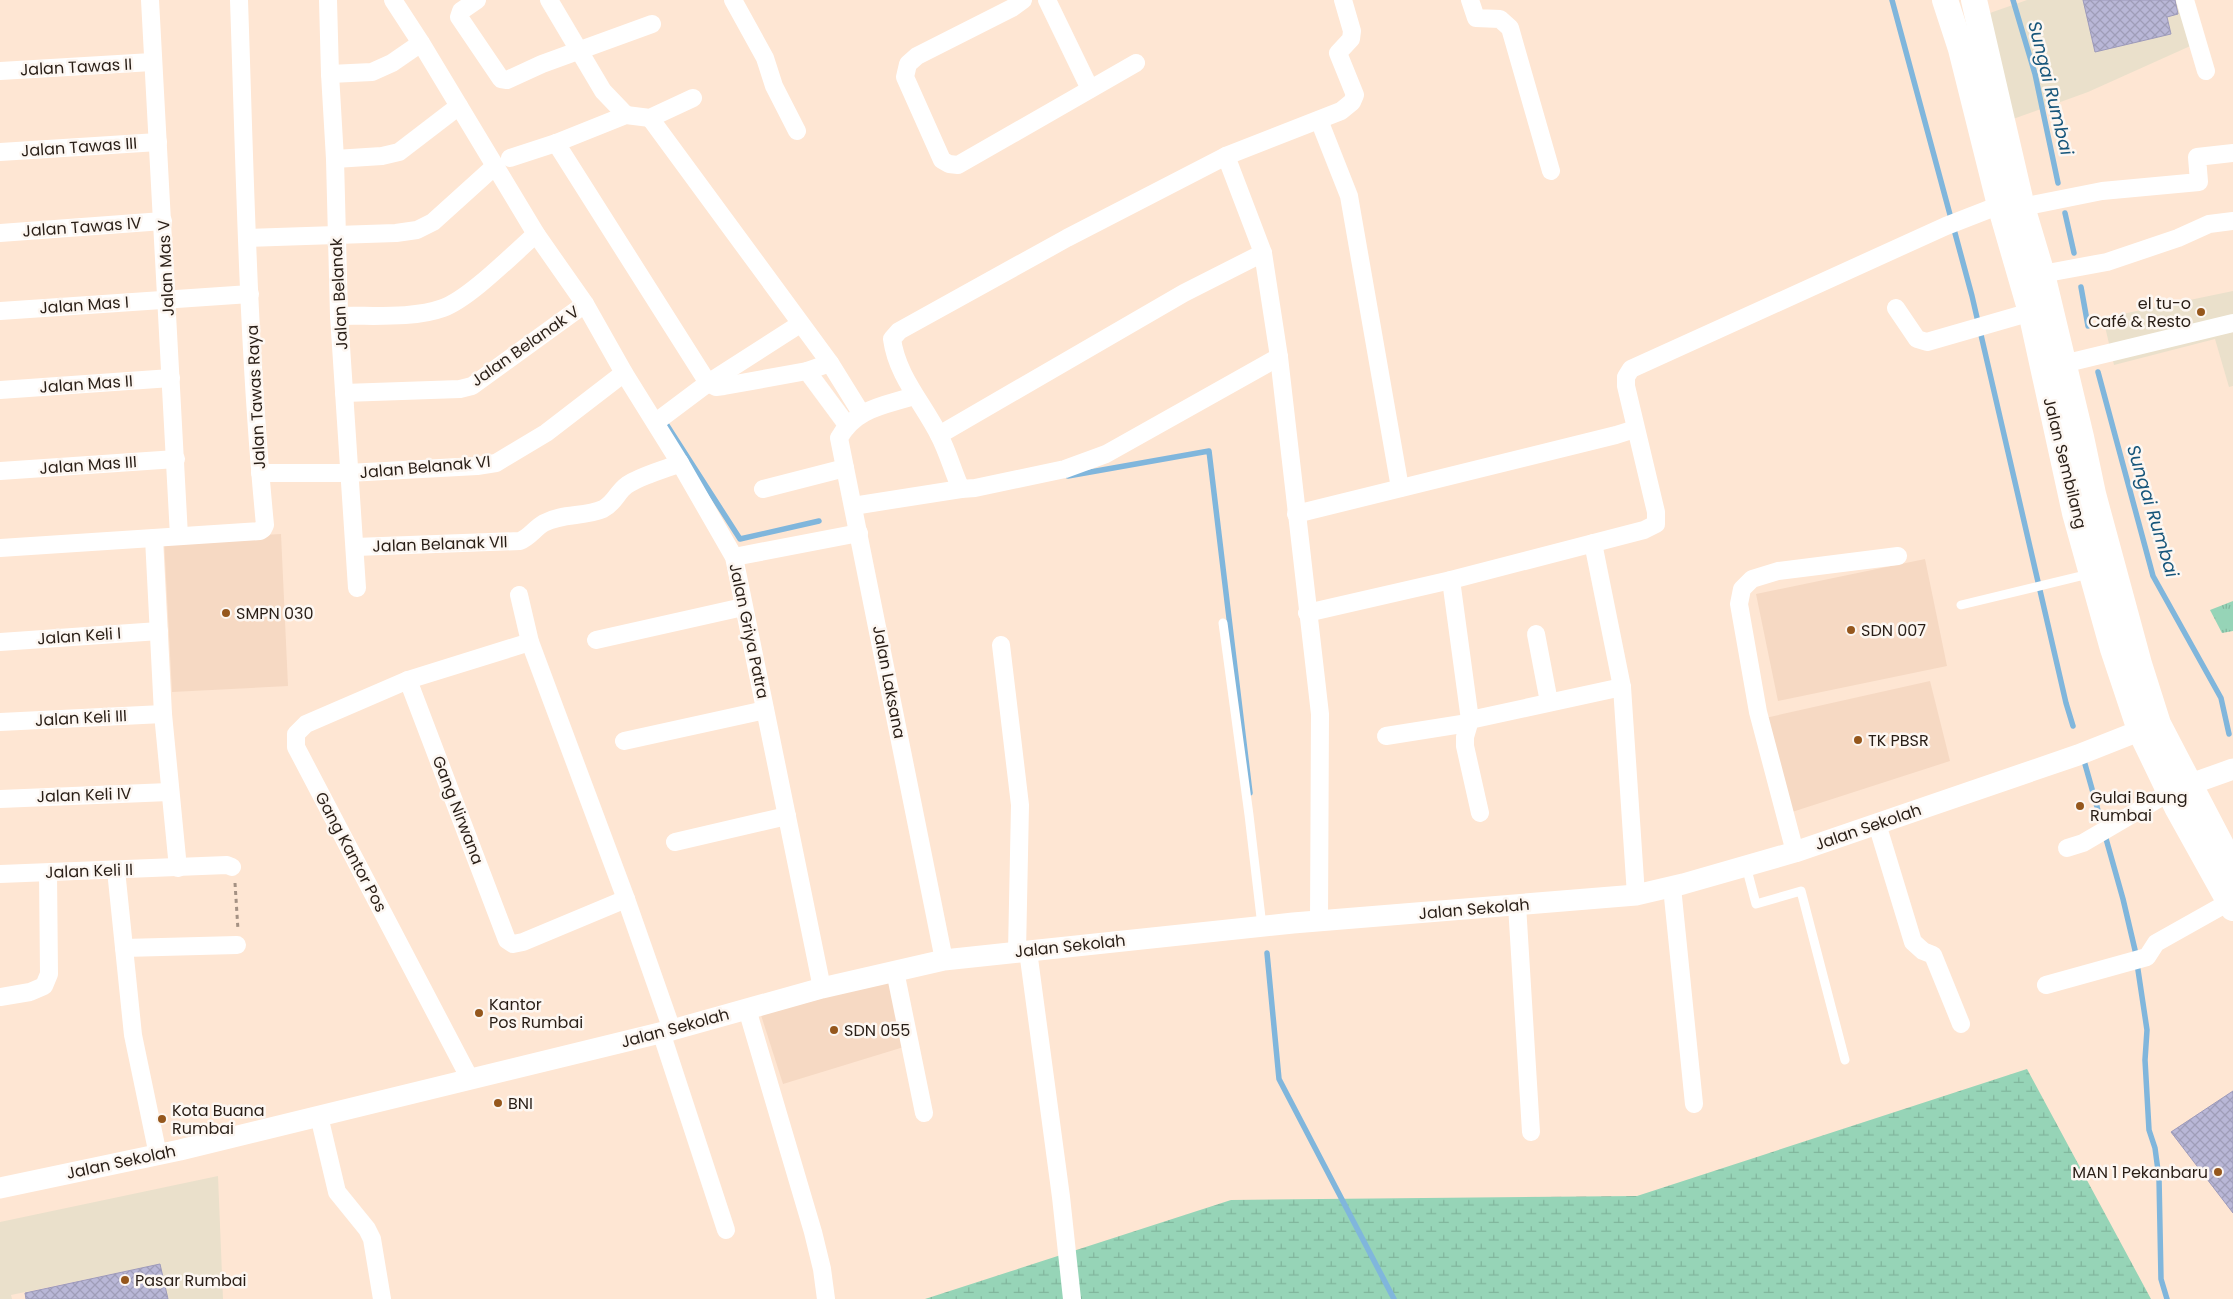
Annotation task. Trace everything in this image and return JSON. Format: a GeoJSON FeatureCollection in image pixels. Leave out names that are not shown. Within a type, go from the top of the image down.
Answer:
{"type":"FeatureCollection","features":[{"type":"Feature","properties":{"kind":"main road","name":"Jalan Sembilang"},"geometry":{"type":"LineString","coordinates":[[1945,0],[2011,206],[2042,274],[2093,494],[2139,664],[2149,727]]}},
{"type":"Feature","properties":{"kind":"main road","name":"Jalan Sembilang"},"geometry":{"type":"LineString","coordinates":[[1977,1],[2011,206],[2031,312],[2071,495],[2113,649],[2179,788],[2231,905]]}},
{"type":"Feature","properties":{"kind":"main road","name":"Jalan Sembilang"},"geometry":{"type":"LineString","coordinates":[[2179,788],[2233,868]]}},
{"type":"Feature","properties":{"kind":"street","name":"Jalan Mas V"},"geometry":{"type":"LineString","coordinates":[[150,0],[179,536]]}},
{"type":"Feature","properties":{"kind":"street","name":"Jalan Tawas Raya"},"geometry":{"type":"LineString","coordinates":[[0,548],[260,531],[265,525],[260,473],[247,238],[239,0]]}},
{"type":"Feature","properties":{"kind":"street","name":"Jalan Belanak"},"geometry":{"type":"LineString","coordinates":[[329,0],[339,316],[357,588]]}},
{"type":"Feature","properties":{"kind":"street","name":"Jalan Griya Patra"},"geometry":{"type":"LineString","coordinates":[[393,0],[459,106],[502,162],[536,234],[585,304],[624,373],[661,419],[680,463],[734,556],[822,988]]}},
{"type":"Feature","properties":{"kind":"street"},"geometry":{"type":"LineString","coordinates":[[478,0],[461,11],[459,17],[502,80],[507,80],[579,50],[652,24]]}},
{"type":"Feature","properties":{"kind":"street"},"geometry":{"type":"LineString","coordinates":[[549,0],[603,91],[626,115]]}},
{"type":"Feature","properties":{"kind":"street"},"geometry":{"type":"LineString","coordinates":[[733,0],[764,58],[774,86],[797,131]]}},
{"type":"Feature","properties":{"kind":"street"},"geometry":{"type":"LineString","coordinates":[[1023,0],[1012,8],[917,56],[908,64],[905,77],[942,160],[949,164],[958,165],[1136,63]]}},
{"type":"Feature","properties":{"kind":"street"},"geometry":{"type":"LineString","coordinates":[[1047,0],[1090,89]]}},
{"type":"Feature","properties":{"kind":"street"},"geometry":{"type":"LineString","coordinates":[[961,489],[939,435],[914,396],[894,352],[892,339],[899,331],[1067,238],[1226,156],[1341,111],[1352,102],[1355,95],[1338,53],[1350,39],[1352,31],[1343,0]]}},
{"type":"Feature","properties":{"kind":"street"},"geometry":{"type":"LineString","coordinates":[[1470,0],[1476,18],[1500,19],[1510,28],[1551,171]]}},
{"type":"Feature","properties":{"kind":"street"},"geometry":{"type":"LineString","coordinates":[[2185,0],[2206,71]]}},
{"type":"Feature","properties":{"kind":"street"},"geometry":{"type":"LineString","coordinates":[[330,74],[372,72],[392,62],[421,43]]}},
{"type":"Feature","properties":{"kind":"street","name":"Jalan Tawas II"},"geometry":{"type":"LineString","coordinates":[[0,72],[152,62]]}},
{"type":"Feature","properties":{"kind":"street"},"geometry":{"type":"LineString","coordinates":[[247,238],[396,233],[417,230],[433,222],[502,162],[626,115],[650,118],[693,98]]}},
{"type":"Feature","properties":{"kind":"street"},"geometry":{"type":"LineString","coordinates":[[335,159],[382,156],[399,152],[459,106]]}},
{"type":"Feature","properties":{"kind":"street"},"geometry":{"type":"LineString","coordinates":[[650,118],[830,364],[861,413]]}},
{"type":"Feature","properties":{"kind":"street"},"geometry":{"type":"LineString","coordinates":[[1319,120],[1349,196],[1400,488]]}},
{"type":"Feature","properties":{"kind":"street","name":"Jalan Tawas III"},"geometry":{"type":"LineString","coordinates":[[0,152],[158,142]]}},
{"type":"Feature","properties":{"kind":"street"},"geometry":{"type":"LineString","coordinates":[[556,143],[708,383],[716,387],[724,386],[807,371],[830,364]]}},
{"type":"Feature","properties":{"kind":"street"},"geometry":{"type":"LineString","coordinates":[[1307,613],[1451,580],[1644,530],[1656,524],[1656,512],[1626,386],[1626,377],[1631,369],[1965,218],[2011,206],[2102,191],[2199,182],[2197,157],[2233,153]]}},
{"type":"Feature","properties":{"kind":"street"},"geometry":{"type":"LineString","coordinates":[[1226,156],[1263,253],[1279,357],[1320,714],[1319,921]]}},
{"type":"Feature","properties":{"kind":"street","name":"Jalan Tawas IV"},"geometry":{"type":"LineString","coordinates":[[0,233],[163,221]]}},
{"type":"Feature","properties":{"kind":"street"},"geometry":{"type":"LineString","coordinates":[[2042,274],[2107,262],[2178,238],[2209,224],[2233,221]]}},
{"type":"Feature","properties":{"kind":"street"},"geometry":{"type":"LineString","coordinates":[[339,316],[425,313],[444,308],[460,300],[536,234]]}},
{"type":"Feature","properties":{"kind":"street"},"geometry":{"type":"LineString","coordinates":[[939,435],[1184,293],[1263,253]]}},
{"type":"Feature","properties":{"kind":"street","name":"Jalan Mas I"},"geometry":{"type":"LineString","coordinates":[[0,311],[167,298],[250,294]]}},
{"type":"Feature","properties":{"kind":"street","name":"Jalan Belanak V"},"geometry":{"type":"LineString","coordinates":[[344,392],[460,389],[472,386],[585,304]]}},
{"type":"Feature","properties":{"kind":"street"},"geometry":{"type":"LineString","coordinates":[[1896,308],[1917,339],[1927,342],[2031,312]]}},
{"type":"Feature","properties":{"kind":"street"},"geometry":{"type":"LineString","coordinates":[[2063,364],[2233,323]]}},
{"type":"Feature","properties":{"kind":"street"},"geometry":{"type":"LineString","coordinates":[[661,419],[708,383],[800,324]]}},
{"type":"Feature","properties":{"kind":"street"},"geometry":{"type":"LineString","coordinates":[[853,506],[976,488],[1065,469],[1106,454],[1279,357]]}},
{"type":"Feature","properties":{"kind":"street"},"geometry":{"type":"LineString","coordinates":[[807,371],[847,425],[861,413],[914,396]]}},
{"type":"Feature","properties":{"kind":"street","name":"Jalan Belanak VI"},"geometry":{"type":"LineString","coordinates":[[260,473],[348,473],[477,466],[496,463],[546,433],[624,373]]}},
{"type":"Feature","properties":{"kind":"street","name":"Jalan Mas II"},"geometry":{"type":"LineString","coordinates":[[0,390],[171,378]]}},
{"type":"Feature","properties":{"kind":"street","name":"Jalan Laksana"},"geometry":{"type":"LineString","coordinates":[[847,425],[839,438],[944,960]]}},
{"type":"Feature","properties":{"kind":"street"},"geometry":{"type":"LineString","coordinates":[[1296,514],[1635,429]]}},
{"type":"Feature","properties":{"kind":"street","name":"Jalan Mas III"},"geometry":{"type":"LineString","coordinates":[[0,471],[176,459]]}},
{"type":"Feature","properties":{"kind":"street","name":"Jalan Belanak VII"},"geometry":{"type":"LineString","coordinates":[[355,547],[520,541],[528,538],[543,523],[560,517],[594,513],[605,508],[615,501],[621,490],[629,484],[680,463]]}},
{"type":"Feature","properties":{"kind":"street"},"geometry":{"type":"LineString","coordinates":[[763,489],[845,468]]}},
{"type":"Feature","properties":{"kind":"street"},"geometry":{"type":"LineString","coordinates":[[734,556],[859,533]]}},
{"type":"Feature","properties":{"kind":"street"},"geometry":{"type":"LineString","coordinates":[[154,538],[163,714],[169,792],[178,868]]}},
{"type":"Feature","properties":{"kind":"street"},"geometry":{"type":"LineString","coordinates":[[1593,543],[1622,687],[1636,895]]}},
{"type":"Feature","properties":{"kind":"street"},"geometry":{"type":"LineString","coordinates":[[1795,852],[1758,712],[1739,604],[1742,589],[1752,579],[1778,571],[1898,556]]}},
{"type":"Feature","properties":{"kind":"street"},"geometry":{"type":"LineString","coordinates":[[1451,580],[1469,722],[1465,746],[1480,813]]}},
{"type":"Feature","properties":{"kind":"street"},"geometry":{"type":"LineString","coordinates":[[519,595],[530,642],[626,899],[726,1230]]}},
{"type":"Feature","properties":{"kind":"street"},"geometry":{"type":"LineString","coordinates":[[596,640],[743,607]]}},
{"type":"Feature","properties":{"kind":"street","name":"Jalan Keli I"},"geometry":{"type":"LineString","coordinates":[[0,642],[159,631]]}},
{"type":"Feature","properties":{"kind":"street"},"geometry":{"type":"LineString","coordinates":[[1536,634],[1549,702]]}},
{"type":"Feature","properties":{"kind":"street"},"geometry":{"type":"LineString","coordinates":[[408,680],[530,642]]}},
{"type":"Feature","properties":{"kind":"street"},"geometry":{"type":"LineString","coordinates":[[1000,645],[1020,805],[1022,951],[1056,1159],[1072,1299]]}},
{"type":"Feature","properties":{"kind":"street","name":"Gang Nirwana"},"geometry":{"type":"LineString","coordinates":[[408,680],[507,940],[514,944],[523,942],[626,899]]}},
{"type":"Feature","properties":{"kind":"street","name":"Gang Kantor Pos"},"geometry":{"type":"LineString","coordinates":[[408,680],[306,724],[296,734],[296,746],[470,1079]]}},
{"type":"Feature","properties":{"kind":"street"},"geometry":{"type":"LineString","coordinates":[[1386,736],[1469,722],[1549,702],[1622,687]]}},
{"type":"Feature","properties":{"kind":"street"},"geometry":{"type":"LineString","coordinates":[[624,741],[765,710]]}},
{"type":"Feature","properties":{"kind":"street","name":"Jalan Keli III"},"geometry":{"type":"LineString","coordinates":[[0,722],[163,714]]}},
{"type":"Feature","properties":{"kind":"street","name":"Jalan Sekolah"},"geometry":{"type":"LineString","coordinates":[[0,1188],[158,1155],[667,1031],[822,988],[944,960],[1264,926],[1636,895],[1672,887],[1795,852],[2086,752],[2149,727]]}},
{"type":"Feature","properties":{"kind":"street"},"geometry":{"type":"LineString","coordinates":[[2067,848],[2083,843],[2179,788],[2233,769]]}},
{"type":"Feature","properties":{"kind":"street","name":"Jalan Keli IV"},"geometry":{"type":"LineString","coordinates":[[0,799],[169,792]]}},
{"type":"Feature","properties":{"kind":"street"},"geometry":{"type":"LineString","coordinates":[[675,842],[787,816]]}},
{"type":"Feature","properties":{"kind":"street"},"geometry":{"type":"LineString","coordinates":[[1877,824],[1913,942],[1923,951],[1933,955],[1961,1024]]}},
{"type":"Feature","properties":{"kind":"street","name":"Jalan Keli II"},"geometry":{"type":"LineString","coordinates":[[0,874],[178,868],[227,864],[232,866]]}},
{"type":"Feature","properties":{"kind":"street"},"geometry":{"type":"LineString","coordinates":[[116,870],[133,1035],[158,1155]]}},
{"type":"Feature","properties":{"kind":"street"},"geometry":{"type":"LineString","coordinates":[[0,997],[30,992],[44,986],[49,974],[48,873]]}},
{"type":"Feature","properties":{"kind":"street"},"geometry":{"type":"LineString","coordinates":[[1672,887],[1694,1104]]}},
{"type":"Feature","properties":{"kind":"street"},"geometry":{"type":"LineString","coordinates":[[2046,985],[2147,957],[2156,943],[2231,905]]}},
{"type":"Feature","properties":{"kind":"street"},"geometry":{"type":"LineString","coordinates":[[1517,906],[1531,1132]]}},
{"type":"Feature","properties":{"kind":"street"},"geometry":{"type":"LineString","coordinates":[[124,948],[237,945]]}},
{"type":"Feature","properties":{"kind":"street"},"geometry":{"type":"LineString","coordinates":[[895,971],[924,1112]]}},
{"type":"Feature","properties":{"kind":"street"},"geometry":{"type":"LineString","coordinates":[[747,1009],[813,1232],[822,1269],[826,1299]]}},
{"type":"Feature","properties":{"kind":"street"},"geometry":{"type":"LineString","coordinates":[[319,1116],[337,1192],[367,1229],[372,1239],[382,1299]]}},
{"type":"Feature","properties":{"kind":"lane"},"geometry":{"type":"LineString","coordinates":[[1961,605],[2093,573]]}},
{"type":"Feature","properties":{"kind":"lane"},"geometry":{"type":"LineString","coordinates":[[1223,623],[1264,926]]}},
{"type":"Feature","properties":{"kind":"lane"},"geometry":{"type":"LineString","coordinates":[[1746,866],[1756,904],[1801,891],[1845,1060]]}},
{"type":"Feature","properties":{"kind":"path"},"geometry":{"type":"LineString","coordinates":[[232,866],[236,900],[237,945]]}},
{"type":"Feature","properties":{"kind":"shaded area"},"geometry":{"type":"Polygon","coordinates":[[[2027,0],[2183,0],[2197,43],[2088,92],[1999,124],[1970,20],[2027,0]]]}},
{"type":"Feature","properties":{"kind":"shaded area"},"geometry":{"type":"Polygon","coordinates":[[[2233,291],[2233,386],[2229,387],[2215,339],[2114,365],[2103,318],[2233,291]]]}},
{"type":"Feature","properties":{"kind":"shaded area","name":"SMPN 030"},"geometry":{"type":"Polygon","coordinates":[[[281,534],[288,686],[172,692],[164,540],[281,534]]]}},
{"type":"Feature","properties":{"kind":"shaded area","name":"SDN 007"},"geometry":{"type":"Polygon","coordinates":[[[1925,559],[1947,666],[1778,701],[1756,594],[1925,559]]]}},
{"type":"Feature","properties":{"kind":"shaded area","name":"TK PBSR"},"geometry":{"type":"Polygon","coordinates":[[[1930,681],[1950,761],[1789,813],[1765,718],[1930,681]]]}},
{"type":"Feature","properties":{"kind":"shaded area","name":"SDN 055"},"geometry":{"type":"Polygon","coordinates":[[[889,980],[907,1046],[783,1084],[761,1015],[889,980]]]}},
{"type":"Feature","properties":{"kind":"shaded area"},"geometry":{"type":"Polygon","coordinates":[[[218,1176],[223,1299],[168,1299],[160,1264],[11,1295],[12,1299],[0,1299],[0,1222],[218,1176]]]}},
{"type":"Feature","properties":{"kind":"green space"},"geometry":{"type":"Polygon","coordinates":[[[2233,601],[2233,631],[2222,633],[2210,610],[2233,601]]]}},
{"type":"Feature","properties":{"kind":"green space"},"geometry":{"type":"Polygon","coordinates":[[[2027,1069],[2151,1299],[925,1299],[1231,1200],[1637,1196],[2027,1069]]]}},
{"type":"Feature","properties":{"kind":"building"},"geometry":{"type":"Polygon","coordinates":[[[2083,0],[2175,0],[2178,14],[2167,17],[2171,34],[2095,52],[2083,0]]]}},
{"type":"Feature","properties":{"kind":"building","name":"MAN 1 Pekanbaru"},"geometry":{"type":"Polygon","coordinates":[[[2233,1091],[2233,1213],[2171,1132],[2233,1091]]]}},
{"type":"Feature","properties":{"kind":"building","name":"Pasar Rumbai"},"geometry":{"type":"Polygon","coordinates":[[[160,1264],[168,1299],[26,1299],[25,1293],[160,1264]]]}},
{"type":"Feature","properties":{"kind":"waterway"},"geometry":{"type":"LineString","coordinates":[[1892,0],[1972,296],[2066,703],[2073,726]]}},
{"type":"Feature","properties":{"kind":"waterway","name":"Sungai Rumbai"},"geometry":{"type":"LineString","coordinates":[[2013,0],[2035,74],[2058,183]]}},
{"type":"Feature","properties":{"kind":"waterway","name":"Sungai Rumbai"},"geometry":{"type":"LineString","coordinates":[[2065,213],[2074,253]]}},
{"type":"Feature","properties":{"kind":"waterway","name":"Sungai Rumbai"},"geometry":{"type":"LineString","coordinates":[[2081,287],[2088,326]]}},
{"type":"Feature","properties":{"kind":"waterway","name":"Sungai Rumbai"},"geometry":{"type":"LineString","coordinates":[[2098,372],[2153,576],[2221,698],[2229,734]]}},
{"type":"Feature","properties":{"kind":"waterway"},"geometry":{"type":"LineString","coordinates":[[663,419],[740,539],[819,521]]}},
{"type":"Feature","properties":{"kind":"waterway"},"geometry":{"type":"LineString","coordinates":[[1068,476],[1209,451],[1250,793]]}},
{"type":"Feature","properties":{"kind":"waterway"},"geometry":{"type":"LineString","coordinates":[[2083,757],[2123,899],[2135,950],[2147,1030],[2145,1060],[2149,1130],[2155,1148],[2159,1178],[2161,1279],[2167,1299]]}},
{"type":"Feature","properties":{"kind":"waterway"},"geometry":{"type":"LineString","coordinates":[[1267,953],[1279,1079],[1394,1299]]}},
{"type":"Feature","properties":{"kind":"place","name":"el tu-o Café & Resto"},"geometry":{"type":"Point","coordinates":[2201,312]}},
{"type":"Feature","properties":{"kind":"place","name":"SMPN 030"},"geometry":{"type":"Point","coordinates":[226,613]}},
{"type":"Feature","properties":{"kind":"place","name":"SDN 007"},"geometry":{"type":"Point","coordinates":[1851,630]}},
{"type":"Feature","properties":{"kind":"place","name":"TK PBSR"},"geometry":{"type":"Point","coordinates":[1858,740]}},
{"type":"Feature","properties":{"kind":"place","name":"Gulai Baung Rumbai"},"geometry":{"type":"Point","coordinates":[2080,806]}},
{"type":"Feature","properties":{"kind":"place","name":"Kantor Pos Rumbai"},"geometry":{"type":"Point","coordinates":[479,1013]}},
{"type":"Feature","properties":{"kind":"place","name":"SDN 055"},"geometry":{"type":"Point","coordinates":[834,1030]}},
{"type":"Feature","properties":{"kind":"place","name":"BNI"},"geometry":{"type":"Point","coordinates":[498,1103]}},
{"type":"Feature","properties":{"kind":"place","name":"Kota Buana Rumbai"},"geometry":{"type":"Point","coordinates":[162,1119]}},
{"type":"Feature","properties":{"kind":"place","name":"MAN 1 Pekanbaru"},"geometry":{"type":"Point","coordinates":[2218,1172]}},
{"type":"Feature","properties":{"kind":"place","name":"Pasar Rumbai"},"geometry":{"type":"Point","coordinates":[125,1280]}}]}
